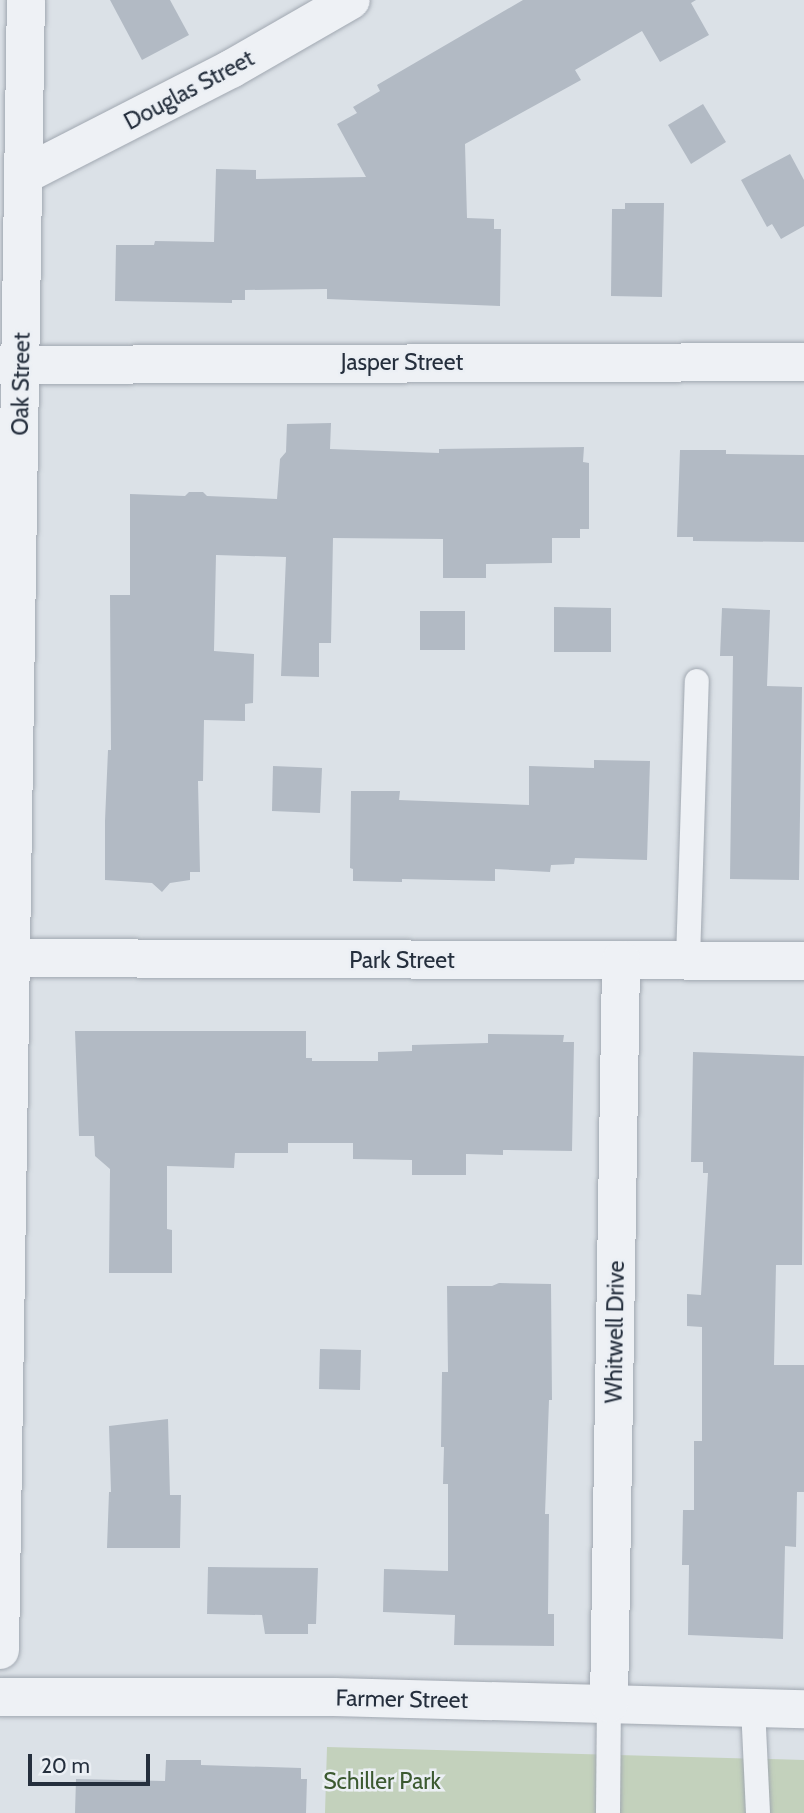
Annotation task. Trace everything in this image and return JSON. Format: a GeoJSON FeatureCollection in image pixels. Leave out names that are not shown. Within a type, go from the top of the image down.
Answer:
{"type":"FeatureCollection","features":[{"type":"Feature","properties":{"kind":"street","name":"Oak Street"},"geometry":{"type":"LineString","coordinates":[[0,1650],[10,365],[24,175],[26,0]]}},
{"type":"Feature","properties":{"kind":"street","name":"Douglas Street"},"geometry":{"type":"LineString","coordinates":[[24,175],[231,69],[351,0]]}},
{"type":"Feature","properties":{"kind":"street"},"geometry":{"type":"LineString","coordinates":[[787,361],[804,338]]}},
{"type":"Feature","properties":{"kind":"street","name":"Jasper Street"},"geometry":{"type":"LineString","coordinates":[[10,365],[787,361]]}},
{"type":"Feature","properties":{"kind":"street","name":"Park Street"},"geometry":{"type":"LineString","coordinates":[[5,959],[804,961]]}},
{"type":"Feature","properties":{"kind":"street","name":"Whitwell Drive"},"geometry":{"type":"LineString","coordinates":[[609,1703],[621,960]]}},
{"type":"Feature","properties":{"kind":"street","name":"Farmer Street"},"geometry":{"type":"LineString","coordinates":[[0,1698],[334,1697],[804,1709]]}},
{"type":"Feature","properties":{"kind":"lane"},"geometry":{"type":"LineString","coordinates":[[688,960],[697,681]]}},
{"type":"Feature","properties":{"kind":"lane"},"geometry":{"type":"LineString","coordinates":[[608,1813],[609,1703]]}},
{"type":"Feature","properties":{"kind":"lane"},"geometry":{"type":"LineString","coordinates":[[753,1707],[758,1813]]}},
{"type":"Feature","properties":{"kind":"green space","name":"Schiller Park"},"geometry":{"type":"Polygon","coordinates":[[[327,1747],[804,1760],[804,1813],[325,1813],[327,1747]]]}},
{"type":"Feature","properties":{"kind":"building"},"geometry":{"type":"Polygon","coordinates":[[[110,0],[170,0],[189,35],[142,60],[110,0]]]}},
{"type":"Feature","properties":{"kind":"building"},"geometry":{"type":"Polygon","coordinates":[[[523,0],[696,0],[691,3],[709,35],[660,62],[642,31],[575,70],[581,80],[465,144],[467,218],[494,219],[494,229],[501,229],[500,306],[327,299],[327,289],[245,290],[245,300],[232,300],[232,303],[115,301],[116,245],[154,245],[155,241],[214,242],[216,169],[256,170],[256,179],[366,177],[337,124],[357,113],[353,107],[380,91],[377,85],[523,0]]]}},
{"type":"Feature","properties":{"kind":"building"},"geometry":{"type":"Polygon","coordinates":[[[703,104],[726,142],[691,164],[668,125],[703,104]]]}},
{"type":"Feature","properties":{"kind":"building"},"geometry":{"type":"Polygon","coordinates":[[[790,154],[804,180],[804,226],[781,239],[772,224],[767,227],[741,180],[790,154]]]}},
{"type":"Feature","properties":{"kind":"building"},"geometry":{"type":"Polygon","coordinates":[[[625,203],[664,203],[662,297],[611,296],[612,209],[625,209],[625,203]]]}},
{"type":"Feature","properties":{"kind":"building"},"geometry":{"type":"Polygon","coordinates":[[[331,423],[330,449],[439,453],[439,449],[584,447],[583,462],[589,463],[589,529],[580,529],[580,538],[552,538],[552,563],[486,564],[486,578],[443,578],[443,539],[333,538],[331,643],[319,643],[319,677],[281,676],[286,557],[216,555],[214,651],[254,654],[253,703],[245,704],[245,721],[204,720],[203,781],[198,781],[200,872],[190,872],[190,880],[170,883],[162,892],[152,883],[105,880],[108,750],[111,750],[110,595],[130,595],[130,494],[185,496],[189,492],[203,492],[207,496],[277,499],[280,459],[286,452],[287,424],[331,423]]]}},
{"type":"Feature","properties":{"kind":"building"},"geometry":{"type":"Polygon","coordinates":[[[680,450],[726,450],[726,454],[804,455],[804,542],[693,541],[693,537],[677,537],[680,450]]]}},
{"type":"Feature","properties":{"kind":"building"},"geometry":{"type":"Polygon","coordinates":[[[554,607],[611,608],[611,652],[554,652],[554,607]]]}},
{"type":"Feature","properties":{"kind":"building"},"geometry":{"type":"Polygon","coordinates":[[[722,608],[770,610],[767,686],[802,687],[799,880],[730,879],[733,656],[720,656],[722,608]]]}},
{"type":"Feature","properties":{"kind":"building"},"geometry":{"type":"Polygon","coordinates":[[[420,611],[465,611],[465,650],[420,650],[420,611]]]}},
{"type":"Feature","properties":{"kind":"building"},"geometry":{"type":"Polygon","coordinates":[[[594,760],[650,761],[647,860],[575,858],[574,864],[551,865],[550,872],[495,869],[495,881],[353,881],[353,869],[350,868],[351,791],[400,791],[399,800],[529,805],[529,766],[594,768],[594,760]]]}},
{"type":"Feature","properties":{"kind":"building"},"geometry":{"type":"Polygon","coordinates":[[[273,766],[322,768],[320,813],[272,811],[273,766]]]}},
{"type":"Feature","properties":{"kind":"building"},"geometry":{"type":"Polygon","coordinates":[[[75,1031],[306,1031],[306,1058],[312,1058],[312,1061],[378,1061],[378,1052],[412,1051],[412,1045],[488,1043],[488,1034],[564,1035],[563,1042],[574,1042],[572,1151],[503,1150],[503,1155],[466,1154],[466,1175],[412,1175],[412,1160],[353,1159],[353,1143],[288,1143],[288,1153],[235,1153],[234,1168],[167,1166],[167,1229],[172,1230],[172,1273],[109,1273],[110,1169],[95,1156],[94,1136],[79,1136],[75,1031]]]}},
{"type":"Feature","properties":{"kind":"building"},"geometry":{"type":"Polygon","coordinates":[[[693,1052],[804,1056],[802,1265],[776,1265],[774,1365],[804,1365],[804,1492],[797,1492],[796,1547],[785,1546],[783,1639],[688,1635],[689,1565],[682,1565],[683,1510],[694,1510],[694,1441],[702,1441],[702,1327],[687,1326],[687,1294],[701,1295],[708,1173],[703,1173],[703,1162],[691,1162],[693,1052]]]}},
{"type":"Feature","properties":{"kind":"building"},"geometry":{"type":"Polygon","coordinates":[[[499,1283],[551,1284],[552,1400],[549,1400],[545,1514],[549,1514],[548,1614],[554,1614],[554,1646],[454,1645],[455,1615],[383,1612],[384,1569],[448,1571],[448,1484],[443,1484],[444,1447],[441,1447],[442,1372],[448,1372],[447,1286],[492,1286],[499,1283]]]}},
{"type":"Feature","properties":{"kind":"building"},"geometry":{"type":"Polygon","coordinates":[[[320,1349],[361,1350],[360,1390],[319,1389],[320,1349]]]}},
{"type":"Feature","properties":{"kind":"building"},"geometry":{"type":"Polygon","coordinates":[[[168,1419],[170,1495],[181,1495],[180,1548],[107,1548],[111,1492],[109,1426],[168,1419]]]}},
{"type":"Feature","properties":{"kind":"building"},"geometry":{"type":"Polygon","coordinates":[[[208,1567],[318,1568],[316,1624],[308,1624],[308,1634],[265,1634],[262,1615],[207,1614],[208,1567]]]}},
{"type":"Feature","properties":{"kind":"building"},"geometry":{"type":"Polygon","coordinates":[[[166,1760],[201,1760],[201,1765],[301,1768],[301,1779],[307,1779],[306,1813],[75,1813],[76,1779],[165,1781],[166,1760]]]}}]}
